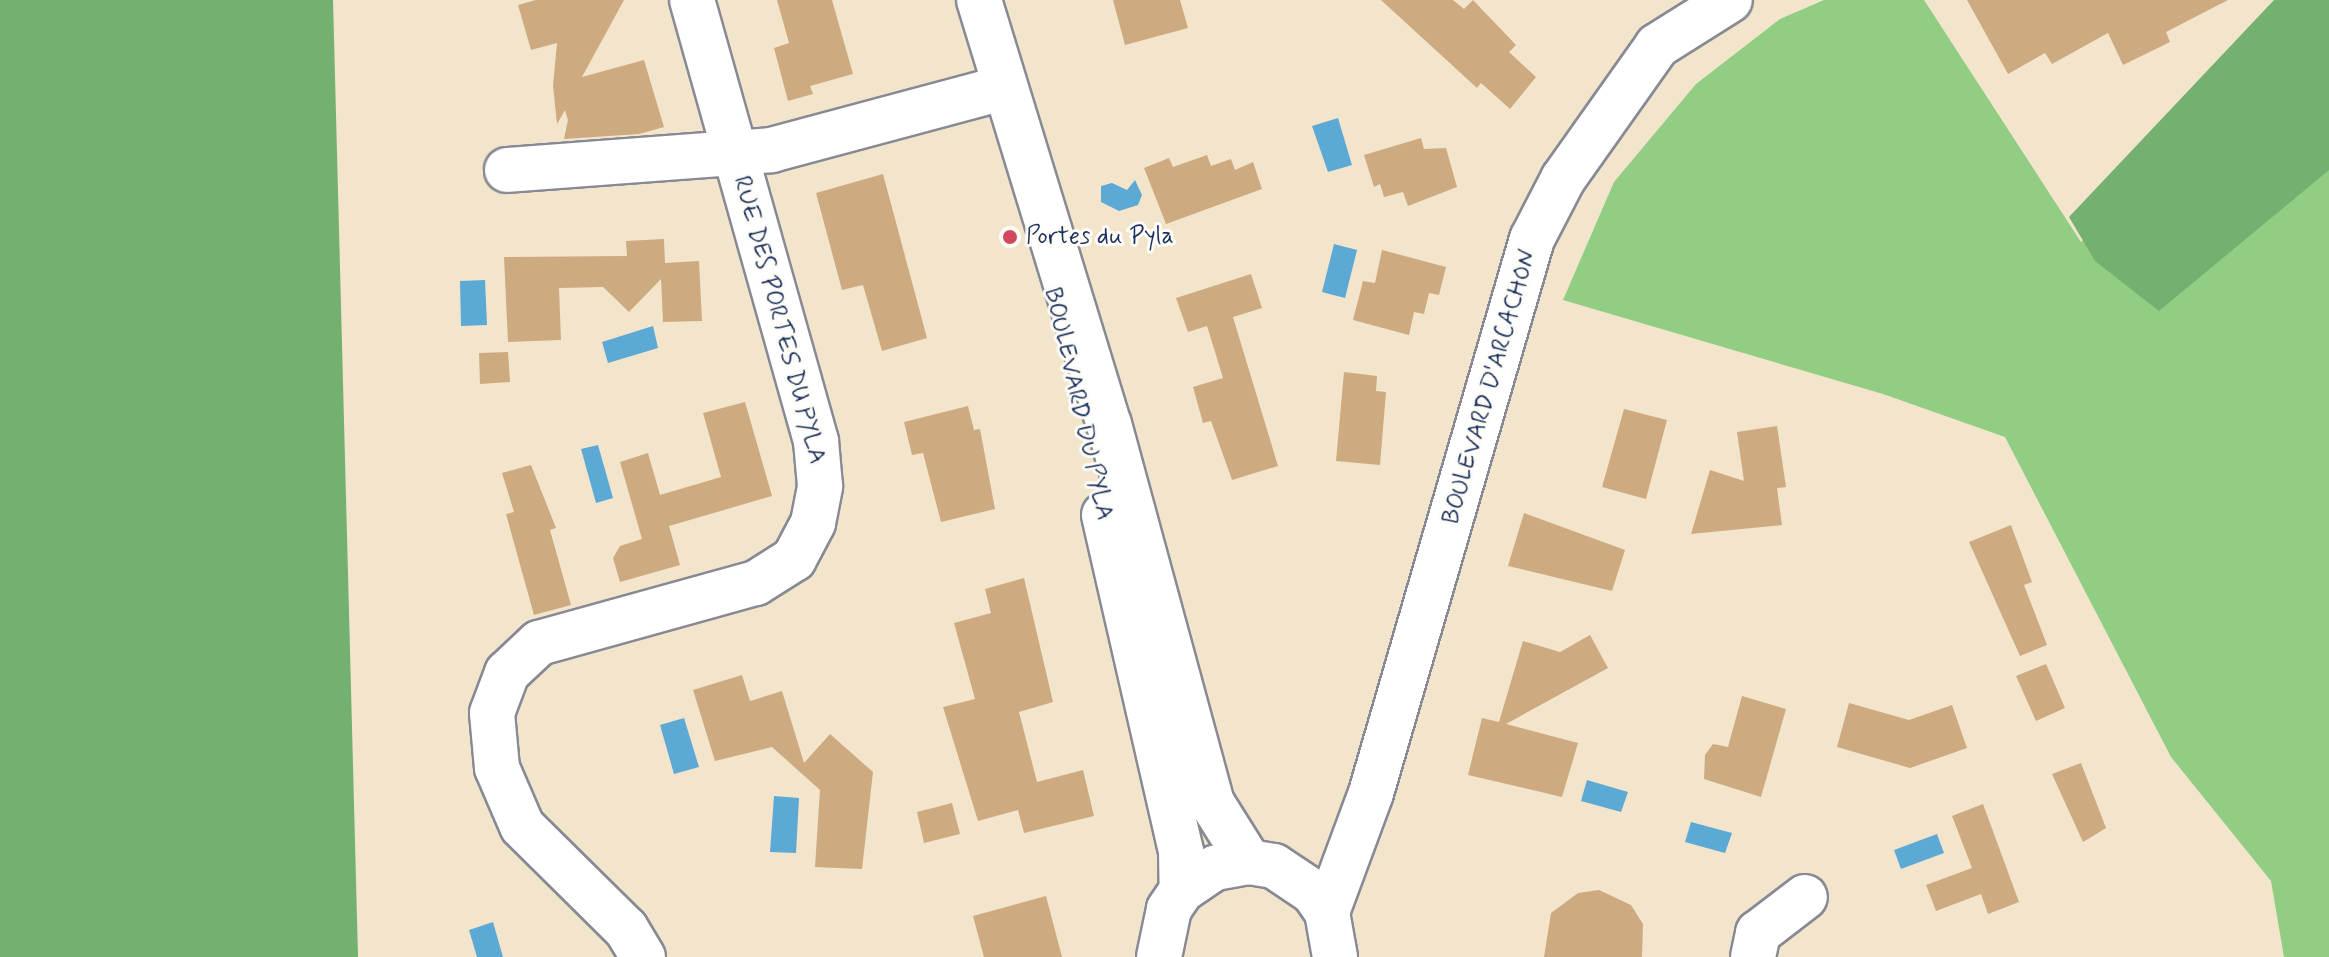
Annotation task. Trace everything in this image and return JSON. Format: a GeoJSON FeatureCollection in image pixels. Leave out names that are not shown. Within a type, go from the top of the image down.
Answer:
{"type":"FeatureCollection","features":[{"type":"Feature","properties":{"kind":"main road","name":"RUE DES PORTES DU PYLA"},"geometry":{"type":"LineString","coordinates":[[643,957],[626,929],[522,826],[497,768],[492,713],[507,673],[539,643],[756,583],[794,559],[805,542],[820,486],[816,441],[692,0]]}},
{"type":"Feature","properties":{"kind":"main road"},"geometry":{"type":"LineString","coordinates":[[507,170],[735,155],[1008,104],[979,0]]}},
{"type":"Feature","properties":{"kind":"main road","name":"BOULEVARD D'ARCACHON"},"geometry":{"type":"LineString","coordinates":[[1327,912],[1371,793],[1532,239],[1563,179],[1657,46],[1730,0]]}},
{"type":"Feature","properties":{"kind":"main road","name":"BOULEVARD DU PYLA"},"geometry":{"type":"LineString","coordinates":[[1008,104],[1109,424],[1212,803],[1261,864]]}},
{"type":"Feature","properties":{"kind":"main road","name":"BOULEVARD DU PYLA"},"geometry":{"type":"LineString","coordinates":[[1008,104],[1179,840],[1182,890]]}},
{"type":"Feature","properties":{"kind":"main road","name":"BOULEVARD D'ARCACHON"},"geometry":{"type":"LineString","coordinates":[[1182,890],[1215,868],[1261,864],[1335,835],[1371,793]]}},
{"type":"Feature","properties":{"kind":"main road"},"geometry":{"type":"LineString","coordinates":[[1261,864],[1304,884],[1327,912],[1335,957]]}},
{"type":"Feature","properties":{"kind":"main road"},"geometry":{"type":"LineString","coordinates":[[1151,950],[1182,890]]}},
{"type":"Feature","properties":{"kind":"main road"},"geometry":{"type":"LineString","coordinates":[[1753,957],[1758,933],[1805,897]]}},
{"type":"Feature","properties":{"kind":"green space"},"geometry":{"type":"Polygon","coordinates":[[[0,0],[333,0],[358,957],[0,957],[0,0]]]}},
{"type":"Feature","properties":{"kind":"green space"},"geometry":{"type":"Polygon","coordinates":[[[1824,0],[1924,0],[2081,242],[2212,124],[2329,58],[2329,957],[2284,957],[2271,881],[2171,757],[2005,437],[1883,394],[1563,300],[1614,182],[1696,84],[1780,19],[1824,0]]]}},
{"type":"Feature","properties":{"kind":"green space"},"geometry":{"type":"Polygon","coordinates":[[[2274,0],[2329,0],[2329,170],[2159,311],[2095,261],[2069,217],[2274,0]]]}},
{"type":"Feature","properties":{"kind":"water"},"geometry":{"type":"Polygon","coordinates":[[[1338,118],[1352,165],[1328,172],[1312,126],[1338,118]]]}},
{"type":"Feature","properties":{"kind":"water"},"geometry":{"type":"Polygon","coordinates":[[[1135,180],[1142,195],[1138,205],[1119,211],[1101,202],[1101,186],[1112,183],[1127,190],[1135,180]]]}},
{"type":"Feature","properties":{"kind":"water"},"geometry":{"type":"Polygon","coordinates":[[[1334,244],[1357,250],[1345,298],[1322,292],[1334,244]]]}},
{"type":"Feature","properties":{"kind":"water"},"geometry":{"type":"Polygon","coordinates":[[[485,280],[487,325],[461,326],[460,281],[485,280]]]}},
{"type":"Feature","properties":{"kind":"water"},"geometry":{"type":"Polygon","coordinates":[[[653,326],[658,348],[608,363],[602,342],[653,326]]]}},
{"type":"Feature","properties":{"kind":"water"},"geometry":{"type":"Polygon","coordinates":[[[598,445],[613,498],[596,503],[581,449],[598,445]]]}},
{"type":"Feature","properties":{"kind":"water"},"geometry":{"type":"Polygon","coordinates":[[[684,718],[699,767],[674,774],[660,725],[684,718]]]}},
{"type":"Feature","properties":{"kind":"water"},"geometry":{"type":"Polygon","coordinates":[[[1587,780],[1628,792],[1621,812],[1581,801],[1587,780]]]}},
{"type":"Feature","properties":{"kind":"water"},"geometry":{"type":"Polygon","coordinates":[[[774,796],[799,798],[796,853],[770,852],[774,796]]]}},
{"type":"Feature","properties":{"kind":"water"},"geometry":{"type":"Polygon","coordinates":[[[1691,822],[1732,833],[1725,853],[1685,842],[1691,822]]]}},
{"type":"Feature","properties":{"kind":"water"},"geometry":{"type":"Polygon","coordinates":[[[1937,834],[1944,853],[1901,869],[1894,850],[1937,834]]]}},
{"type":"Feature","properties":{"kind":"water"},"geometry":{"type":"Polygon","coordinates":[[[493,922],[503,957],[477,957],[469,930],[493,922]]]}},
{"type":"Feature","properties":{"kind":"building"},"geometry":{"type":"Polygon","coordinates":[[[536,0],[624,0],[582,77],[644,60],[664,127],[639,134],[564,139],[568,120],[565,110],[557,124],[553,86],[557,43],[531,50],[518,5],[536,0]]]}},
{"type":"Feature","properties":{"kind":"building"},"geometry":{"type":"Polygon","coordinates":[[[777,0],[832,0],[853,74],[810,86],[813,94],[788,101],[774,48],[789,43],[777,0]]]}},
{"type":"Feature","properties":{"kind":"building"},"geometry":{"type":"Polygon","coordinates":[[[1113,0],[1180,0],[1188,28],[1125,45],[1113,0]]]}},
{"type":"Feature","properties":{"kind":"building"},"geometry":{"type":"Polygon","coordinates":[[[1381,0],[1453,0],[1464,9],[1473,0],[1516,45],[1509,52],[1536,77],[1510,109],[1481,83],[1477,88],[1381,0]]]}},
{"type":"Feature","properties":{"kind":"building"},"geometry":{"type":"Polygon","coordinates":[[[1967,0],[2228,0],[2166,32],[2170,42],[2123,65],[2108,33],[2052,64],[2045,53],[2008,74],[1967,0]]]}},
{"type":"Feature","properties":{"kind":"building"},"geometry":{"type":"Polygon","coordinates":[[[1421,138],[1424,149],[1446,148],[1457,187],[1408,206],[1403,192],[1384,197],[1380,184],[1374,187],[1364,155],[1421,138]]]}},
{"type":"Feature","properties":{"kind":"building"},"geometry":{"type":"Polygon","coordinates":[[[1207,155],[1211,166],[1231,159],[1235,170],[1253,162],[1262,189],[1166,224],[1144,168],[1169,158],[1173,167],[1207,155]]]}},
{"type":"Feature","properties":{"kind":"building"},"geometry":{"type":"Polygon","coordinates":[[[883,174],[927,338],[882,351],[863,285],[842,290],[816,193],[883,174]]]}},
{"type":"Feature","properties":{"kind":"building"},"geometry":{"type":"Polygon","coordinates":[[[664,239],[665,263],[699,261],[702,321],[663,322],[661,279],[629,312],[603,287],[559,288],[561,340],[508,342],[504,257],[627,256],[626,241],[664,239]]]}},
{"type":"Feature","properties":{"kind":"building"},"geometry":{"type":"Polygon","coordinates":[[[1382,250],[1446,267],[1439,295],[1429,293],[1424,314],[1414,312],[1409,335],[1353,320],[1363,281],[1375,283],[1382,250]]]}},
{"type":"Feature","properties":{"kind":"building"},"geometry":{"type":"Polygon","coordinates":[[[1251,274],[1262,308],[1233,317],[1278,466],[1232,480],[1211,421],[1203,423],[1193,387],[1223,378],[1207,326],[1188,332],[1176,298],[1251,274]]]}},
{"type":"Feature","properties":{"kind":"building"},"geometry":{"type":"Polygon","coordinates":[[[508,352],[510,382],[480,384],[479,353],[508,352]]]}},
{"type":"Feature","properties":{"kind":"building"},"geometry":{"type":"Polygon","coordinates":[[[1344,372],[1377,376],[1376,391],[1386,392],[1380,465],[1336,461],[1344,372]]]}},
{"type":"Feature","properties":{"kind":"building"},"geometry":{"type":"Polygon","coordinates":[[[745,402],[772,496],[669,526],[680,565],[620,582],[613,558],[620,546],[642,539],[620,462],[648,453],[660,495],[721,477],[703,413],[745,402]]]}},
{"type":"Feature","properties":{"kind":"building"},"geometry":{"type":"Polygon","coordinates":[[[968,406],[974,430],[980,429],[995,509],[941,522],[923,453],[912,455],[904,422],[968,406]]]}},
{"type":"Feature","properties":{"kind":"building"},"geometry":{"type":"Polygon","coordinates":[[[1624,409],[1667,420],[1646,499],[1602,487],[1624,409]]]}},
{"type":"Feature","properties":{"kind":"building"},"geometry":{"type":"Polygon","coordinates":[[[1777,426],[1786,487],[1777,488],[1782,525],[1691,534],[1710,470],[1744,481],[1737,432],[1777,426]]]}},
{"type":"Feature","properties":{"kind":"building"},"geometry":{"type":"Polygon","coordinates":[[[531,465],[556,528],[550,530],[571,605],[534,615],[506,514],[514,512],[502,473],[531,465]]]}},
{"type":"Feature","properties":{"kind":"building"},"geometry":{"type":"Polygon","coordinates":[[[1524,513],[1625,550],[1612,591],[1508,566],[1524,513]]]}},
{"type":"Feature","properties":{"kind":"building"},"geometry":{"type":"Polygon","coordinates":[[[2011,525],[2032,582],[2024,585],[2047,645],[2020,656],[1969,542],[2011,525]]]}},
{"type":"Feature","properties":{"kind":"building"},"geometry":{"type":"Polygon","coordinates":[[[1024,578],[1053,702],[1019,712],[1037,782],[1083,770],[1094,816],[1024,833],[1018,810],[978,821],[943,707],[975,699],[954,623],[991,613],[985,589],[1024,578]]]}},
{"type":"Feature","properties":{"kind":"building"},"geometry":{"type":"Polygon","coordinates":[[[1590,635],[1608,668],[1506,724],[1578,743],[1562,797],[1468,775],[1482,718],[1499,722],[1523,641],[1560,652],[1590,635]]]}},
{"type":"Feature","properties":{"kind":"building"},"geometry":{"type":"Polygon","coordinates":[[[2046,664],[2065,708],[2036,721],[2016,676],[2046,664]]]}},
{"type":"Feature","properties":{"kind":"building"},"geometry":{"type":"Polygon","coordinates":[[[742,675],[750,701],[782,691],[804,763],[830,734],[873,772],[862,869],[815,867],[820,790],[772,747],[715,761],[693,690],[742,675]]]}},
{"type":"Feature","properties":{"kind":"building"},"geometry":{"type":"Polygon","coordinates":[[[1742,696],[1786,709],[1761,797],[1704,779],[1705,755],[1713,744],[1728,747],[1742,696]]]}},
{"type":"Feature","properties":{"kind":"building"},"geometry":{"type":"Polygon","coordinates":[[[1849,703],[1909,720],[1952,705],[1967,748],[1910,768],[1837,747],[1849,703]]]}},
{"type":"Feature","properties":{"kind":"building"},"geometry":{"type":"Polygon","coordinates":[[[2081,763],[2106,828],[2083,842],[2052,774],[2081,763]]]}},
{"type":"Feature","properties":{"kind":"building"},"geometry":{"type":"Polygon","coordinates":[[[952,803],[960,834],[924,843],[917,812],[952,803]]]}},
{"type":"Feature","properties":{"kind":"building"},"geometry":{"type":"Polygon","coordinates":[[[1983,804],[2019,902],[1988,914],[1981,894],[1936,911],[1926,885],[1972,868],[1952,816],[1983,804]]]}},
{"type":"Feature","properties":{"kind":"building"},"geometry":{"type":"Polygon","coordinates":[[[1599,890],[1631,905],[1643,924],[1642,957],[1544,957],[1551,913],[1578,893],[1599,890]]]}},
{"type":"Feature","properties":{"kind":"building"},"geometry":{"type":"Polygon","coordinates":[[[1046,896],[1062,957],[984,957],[973,916],[1046,896]]]}},
{"type":"Feature","properties":{"kind":"place","name":"Portes du Pyla"},"geometry":{"type":"Point","coordinates":[1010,237]}}]}
